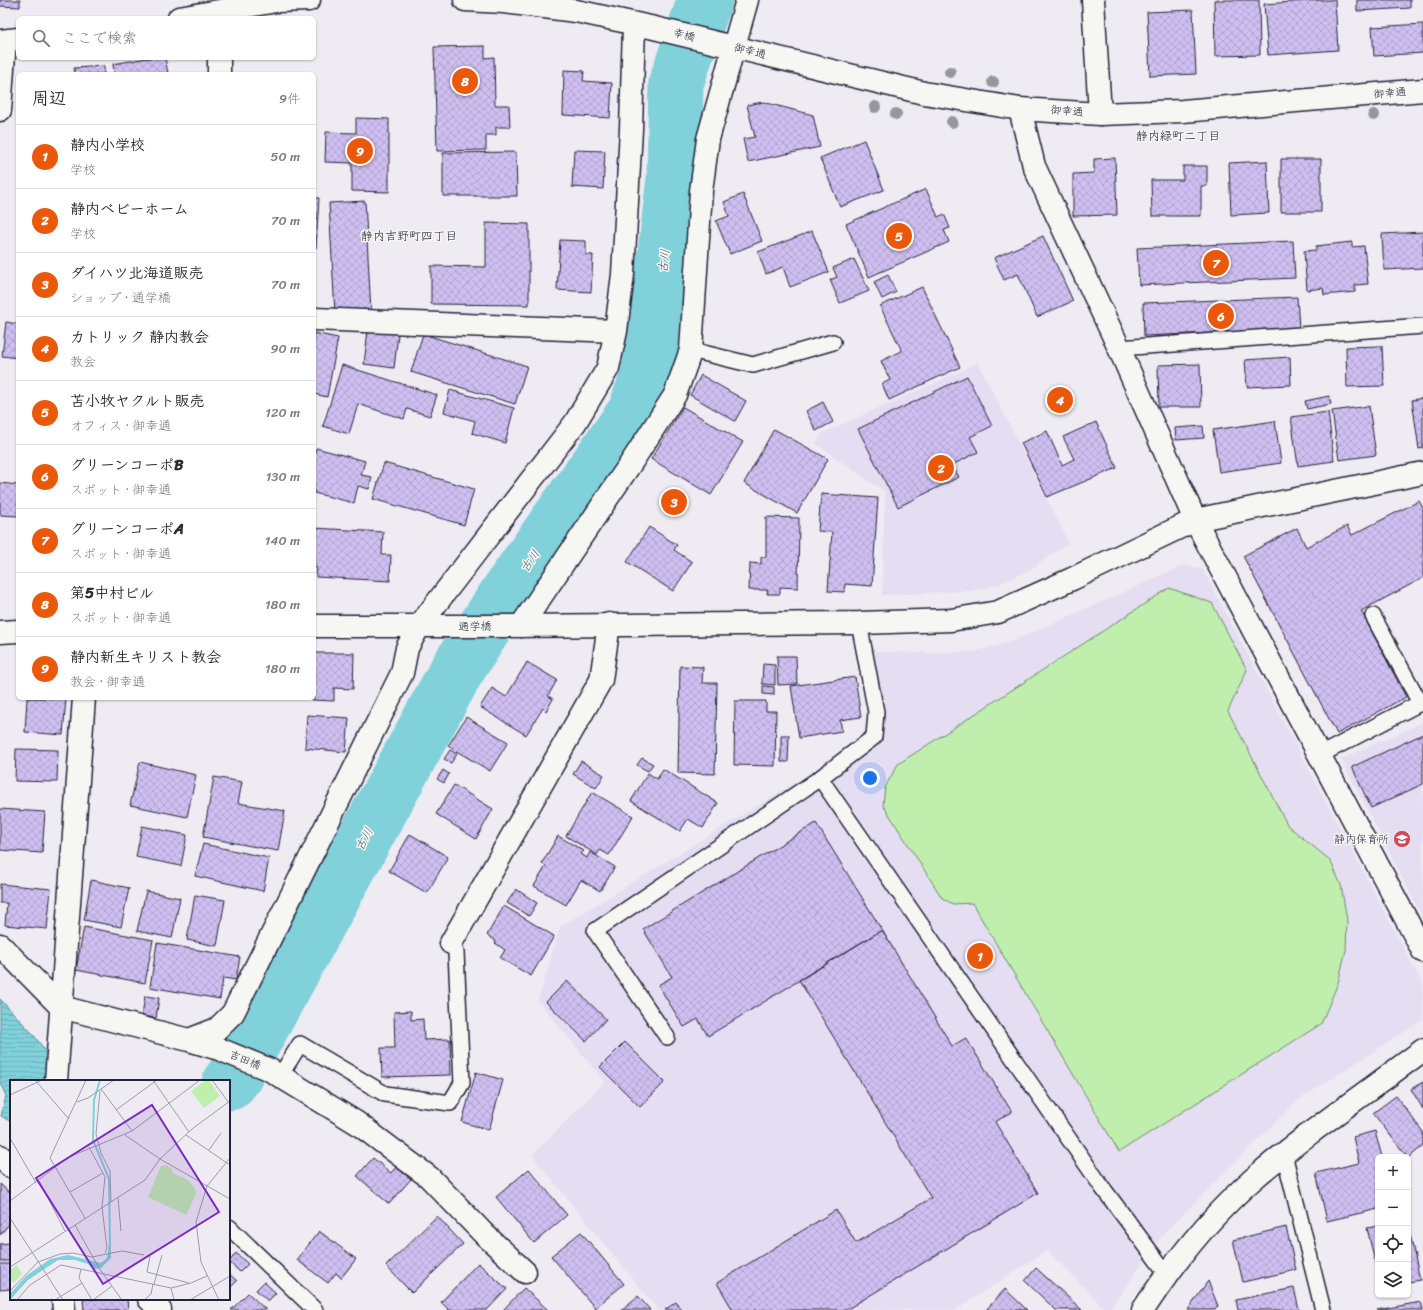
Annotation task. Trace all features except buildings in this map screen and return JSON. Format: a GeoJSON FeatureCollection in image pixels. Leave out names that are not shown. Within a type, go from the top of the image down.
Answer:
{"type":"FeatureCollection","features":[{"type":"Feature","properties":{"kind":"street"},"geometry":{"type":"LineString","coordinates":[[189,16],[276,2],[309,0]]}},
{"type":"Feature","properties":{"kind":"street"},"geometry":{"type":"LineString","coordinates":[[189,1040],[217,1029],[233,1013],[402,673],[407,648],[419,626],[574,423],[608,368],[616,331],[623,274],[631,129],[642,26],[576,11],[504,2],[465,0]]}},
{"type":"Feature","properties":{"kind":"street"},"geometry":{"type":"LineString","coordinates":[[515,626],[634,460],[675,395],[691,350],[701,191],[708,139],[726,46],[747,0]]}},
{"type":"Feature","properties":{"kind":"street"},"geometry":{"type":"LineString","coordinates":[[1093,0],[1100,114]]}},
{"type":"Feature","properties":{"kind":"street","name":"幸橋"},"geometry":{"type":"LineString","coordinates":[[642,26],[726,46]]}},
{"type":"Feature","properties":{"kind":"street"},"geometry":{"type":"LineString","coordinates":[[0,110],[8,41]]}},
{"type":"Feature","properties":{"kind":"street","name":"御幸通"},"geometry":{"type":"LineString","coordinates":[[726,46],[924,93],[1020,108],[1100,114],[1183,111],[1423,90]]}},
{"type":"Feature","properties":{"kind":"street"},"geometry":{"type":"LineString","coordinates":[[219,60],[219,72]]}},
{"type":"Feature","properties":{"kind":"street"},"geometry":{"type":"LineString","coordinates":[[1020,108],[1034,166],[1119,348],[1195,520],[1423,952]]}},
{"type":"Feature","properties":{"kind":"street"},"geometry":{"type":"LineString","coordinates":[[316,319],[616,331]]}},
{"type":"Feature","properties":{"kind":"street","name":"通学橋"},"geometry":{"type":"LineString","coordinates":[[316,626],[859,623],[951,620],[998,612],[1072,580],[1195,520],[1423,473]]}},
{"type":"Feature","properties":{"kind":"street"},"geometry":{"type":"LineString","coordinates":[[451,943],[600,680],[609,624]]}},
{"type":"Feature","properties":{"kind":"street"},"geometry":{"type":"LineString","coordinates":[[0,632],[16,631]]}},
{"type":"Feature","properties":{"kind":"street"},"geometry":{"type":"LineString","coordinates":[[56,1080],[84,700]]}},
{"type":"Feature","properties":{"kind":"street"},"geometry":{"type":"LineString","coordinates":[[0,945],[61,1007]]}},
{"type":"Feature","properties":{"kind":"street","name":"吉田橋"},"geometry":{"type":"LineString","coordinates":[[61,1007],[219,1049],[275,1073],[357,1123],[429,1177],[484,1234],[525,1272]]}},
{"type":"Feature","properties":{"kind":"street"},"geometry":{"type":"LineString","coordinates":[[1143,1310],[1166,1274],[1190,1244],[1221,1210],[1251,1181],[1284,1154],[1423,1050]]}},
{"type":"Feature","properties":{"kind":"street"},"geometry":{"type":"LineString","coordinates":[[0,1156],[10,1166]]}},
{"type":"Feature","properties":{"kind":"street"},"geometry":{"type":"LineString","coordinates":[[63,1300],[64,1310]]}},
{"type":"Feature","properties":{"kind":"street"},"geometry":{"type":"LineString","coordinates":[[150,1300],[160,1310]]}},
{"type":"Feature","properties":{"kind":"lane"},"geometry":{"type":"LineString","coordinates":[[1119,348],[1423,326]]}},
{"type":"Feature","properties":{"kind":"lane"},"geometry":{"type":"LineString","coordinates":[[691,350],[753,365],[833,342]]}},
{"type":"Feature","properties":{"kind":"lane"},"geometry":{"type":"LineString","coordinates":[[1320,755],[1420,703],[1373,616]]}},
{"type":"Feature","properties":{"kind":"lane"},"geometry":{"type":"LineString","coordinates":[[667,1037],[595,931],[820,778],[874,737],[876,712],[859,623]]}},
{"type":"Feature","properties":{"kind":"lane"},"geometry":{"type":"LineString","coordinates":[[820,778],[1102,1187],[1166,1274]]}},
{"type":"Feature","properties":{"kind":"lane"},"geometry":{"type":"LineString","coordinates":[[275,1073],[300,1044],[385,1094],[450,1103],[462,1083],[456,952],[451,943]]}},
{"type":"Feature","properties":{"kind":"lane"},"geometry":{"type":"LineString","coordinates":[[1284,1154],[1323,1310]]}},
{"type":"Feature","properties":{"kind":"lane"},"geometry":{"type":"LineString","coordinates":[[230,1228],[315,1310]]}},
{"type":"Feature","properties":{"kind":"shaded area"},"geometry":{"type":"Polygon","coordinates":[[[978,363],[1069,543],[1029,570],[998,585],[970,591],[882,595],[885,492],[816,444],[821,434],[978,363]]]}},
{"type":"Feature","properties":{"kind":"shaded area"},"geometry":{"type":"Polygon","coordinates":[[[1185,565],[1203,570],[1423,984],[1423,1020],[1297,1101],[1164,1233],[1109,1310],[1106,1310],[1047,1250],[956,1310],[658,1310],[532,1155],[605,1082],[538,1001],[560,927],[840,755],[871,726],[859,651],[929,653],[976,651],[1013,641],[1185,565]]]}},
{"type":"Feature","properties":{"kind":"shaded area","name":"静内保育所"},"geometry":{"type":"Polygon","coordinates":[[[1423,722],[1423,918],[1341,759],[1423,722]]]}},
{"type":"Feature","properties":{"kind":"green space"},"geometry":{"type":"Polygon","coordinates":[[[1169,588],[1212,603],[1247,670],[1228,711],[1288,826],[1330,860],[1341,885],[1347,920],[1346,950],[1338,983],[1321,1024],[1119,1152],[972,903],[953,904],[942,898],[883,805],[885,787],[898,764],[1169,588]]]}},
{"type":"Feature","properties":{"kind":"water"},"geometry":{"type":"Polygon","coordinates":[[[267,994],[290,1007],[249,1086],[230,1108],[230,1080],[212,1080],[267,994]]]}},
{"type":"Feature","properties":{"kind":"water"},"geometry":{"type":"Polygon","coordinates":[[[0,999],[33,1034],[66,1080],[10,1080],[10,1121],[1,1116],[6,1096],[0,1083],[0,999]]]}},
{"type":"Feature","properties":{"kind":"waterway","name":"古川"},"geometry":{"type":"LineString","coordinates":[[230,1082],[236,1074],[457,670],[510,589],[635,412],[648,375],[657,319],[674,179],[676,83],[705,0]]}},
{"type":"Feature","properties":{"kind":"place","name":"第5中村ビル"},"geometry":{"type":"Point","coordinates":[465,81]}},
{"type":"Feature","properties":{"kind":"place","name":"静内新生キリスト教会"},"geometry":{"type":"Point","coordinates":[360,151]}},
{"type":"Feature","properties":{"kind":"place","name":"苫小牧ヤクルト販売"},"geometry":{"type":"Point","coordinates":[899,236]}},
{"type":"Feature","properties":{"kind":"place","name":"グリーンコーポA"},"geometry":{"type":"Point","coordinates":[1216,263]}},
{"type":"Feature","properties":{"kind":"place","name":"グリーンコーポB"},"geometry":{"type":"Point","coordinates":[1221,316]}},
{"type":"Feature","properties":{"kind":"place","name":"カトリック 静内教会"},"geometry":{"type":"Point","coordinates":[1060,400]}},
{"type":"Feature","properties":{"kind":"place","name":"静内ベビーホーム"},"geometry":{"type":"Point","coordinates":[941,468]}},
{"type":"Feature","properties":{"kind":"place","name":"ダイハツ北海道販売"},"geometry":{"type":"Point","coordinates":[674,502]}},
{"type":"Feature","properties":{"kind":"place","name":"静内保育所"},"geometry":{"type":"Point","coordinates":[1402,839]}},
{"type":"Feature","properties":{"kind":"place","name":"静内小学校"},"geometry":{"type":"Point","coordinates":[980,956]}},
{"type":"Feature","properties":{"kind":"district","name":"静内緑町二丁目"},"geometry":{"type":"Point","coordinates":[1178,136]}},
{"type":"Feature","properties":{"kind":"district","name":"静内吉野町四丁目"},"geometry":{"type":"Point","coordinates":[409,236]}}]}
